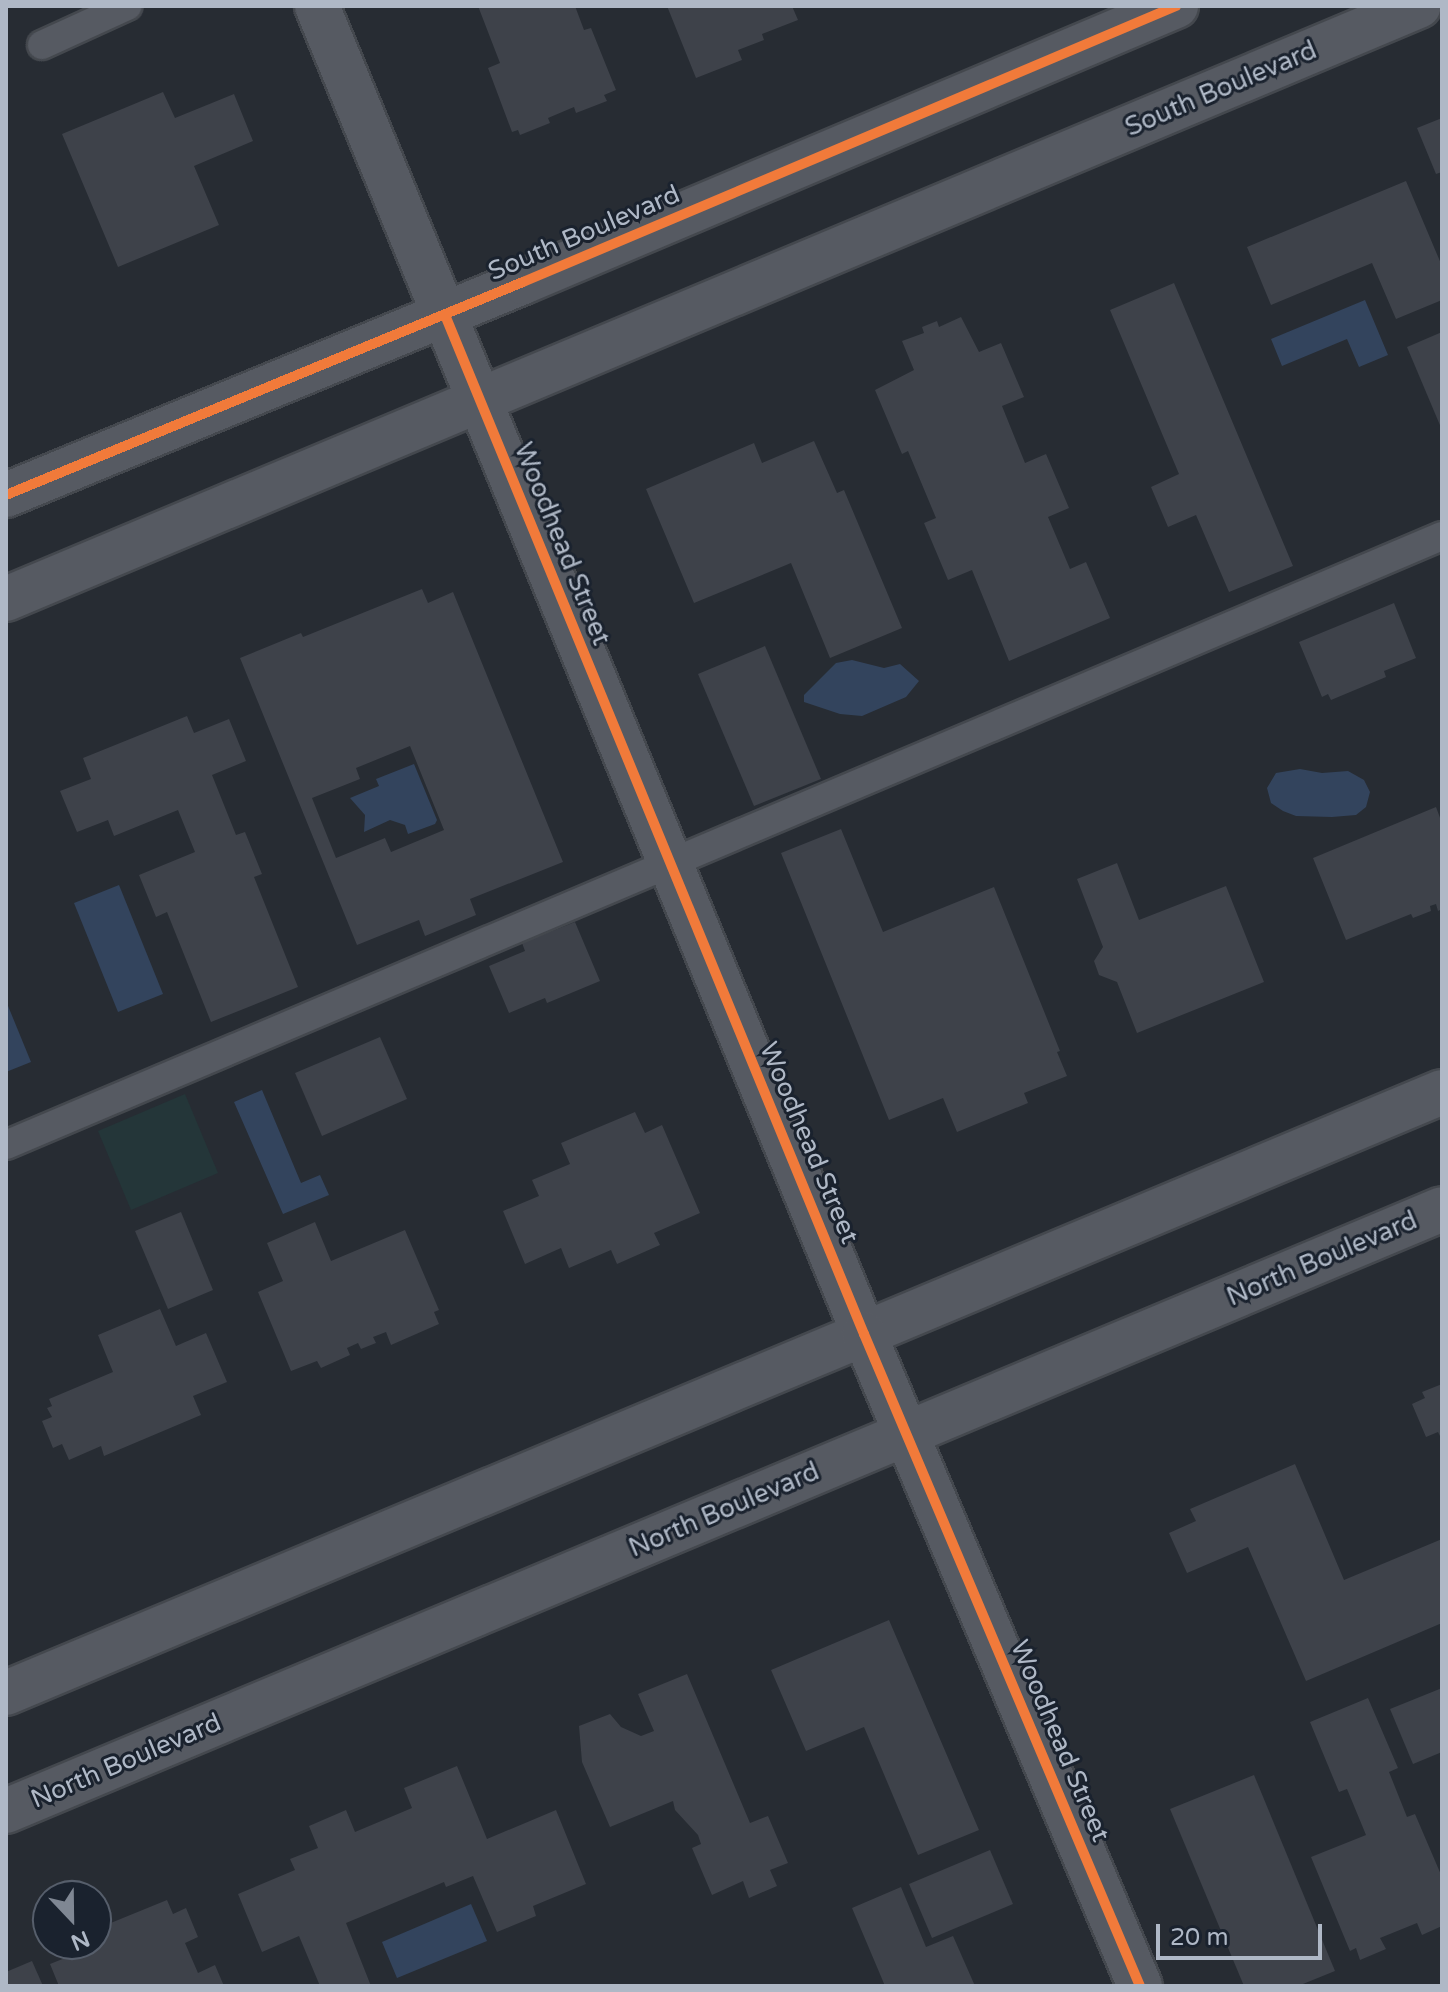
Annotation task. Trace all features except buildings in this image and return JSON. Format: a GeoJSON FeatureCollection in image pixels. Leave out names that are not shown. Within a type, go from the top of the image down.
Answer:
{"type":"FeatureCollection","features":[{"type":"Feature","properties":{"kind":"street","name":"Woodhead Street"},"geometry":{"type":"LineString","coordinates":[[317,6],[864,1334],[1140,1986]]}},
{"type":"Feature","properties":{"kind":"street","name":"South Boulevard"},"geometry":{"type":"LineString","coordinates":[[6,495],[445,315],[1176,6]]}},
{"type":"Feature","properties":{"kind":"street","name":"South Boulevard"},"geometry":{"type":"LineString","coordinates":[[6,599],[1419,6]]}},
{"type":"Feature","properties":{"kind":"street"},"geometry":{"type":"LineString","coordinates":[[6,1693],[1442,1092]]}},
{"type":"Feature","properties":{"kind":"street","name":"North Boulevard"},"geometry":{"type":"LineString","coordinates":[[6,1811],[1442,1209]]}},
{"type":"Feature","properties":{"kind":"lane"},"geometry":{"type":"LineString","coordinates":[[42,45],[127,6]]}},
{"type":"Feature","properties":{"kind":"lane"},"geometry":{"type":"LineString","coordinates":[[6,1145],[1442,536]]}},
{"type":"Feature","properties":{"kind":"shaded area"},"geometry":{"type":"Polygon","coordinates":[[[185,1094],[218,1173],[131,1210],[98,1131],[185,1094]]]}},
{"type":"Feature","properties":{"kind":"water"},"geometry":{"type":"Polygon","coordinates":[[[1365,300],[1388,355],[1359,367],[1347,339],[1282,366],[1271,339],[1365,300]]]}},
{"type":"Feature","properties":{"kind":"water"},"geometry":{"type":"Polygon","coordinates":[[[852,660],[884,668],[900,664],[919,681],[906,697],[862,716],[840,714],[804,702],[804,695],[836,663],[852,660]]]}},
{"type":"Feature","properties":{"kind":"water"},"geometry":{"type":"Polygon","coordinates":[[[414,764],[437,820],[435,824],[408,834],[405,825],[390,820],[364,832],[365,815],[350,798],[379,786],[376,779],[414,764]]]}},
{"type":"Feature","properties":{"kind":"water"},"geometry":{"type":"Polygon","coordinates":[[[1300,769],[1322,773],[1348,771],[1364,780],[1370,792],[1366,807],[1356,815],[1332,817],[1296,816],[1283,811],[1271,803],[1267,788],[1276,773],[1300,769]]]}},
{"type":"Feature","properties":{"kind":"water"},"geometry":{"type":"Polygon","coordinates":[[[119,885],[163,994],[118,1012],[74,903],[119,885]]]}},
{"type":"Feature","properties":{"kind":"water"},"geometry":{"type":"Polygon","coordinates":[[[6,1001],[31,1062],[6,1072],[6,1001]]]}},
{"type":"Feature","properties":{"kind":"water"},"geometry":{"type":"Polygon","coordinates":[[[262,1090],[301,1183],[320,1175],[329,1195],[283,1214],[234,1102],[262,1090]]]}},
{"type":"Feature","properties":{"kind":"water"},"geometry":{"type":"Polygon","coordinates":[[[471,1904],[487,1941],[397,1978],[382,1942],[471,1904]]]}},
{"type":"Feature","properties":{"kind":"cycle path"},"geometry":{"type":"LineString","coordinates":[[6,495],[523,282],[1176,6]]}},
{"type":"Feature","properties":{"kind":"cycle path"},"geometry":{"type":"LineString","coordinates":[[445,315],[864,1334],[1140,1986]]}}]}
